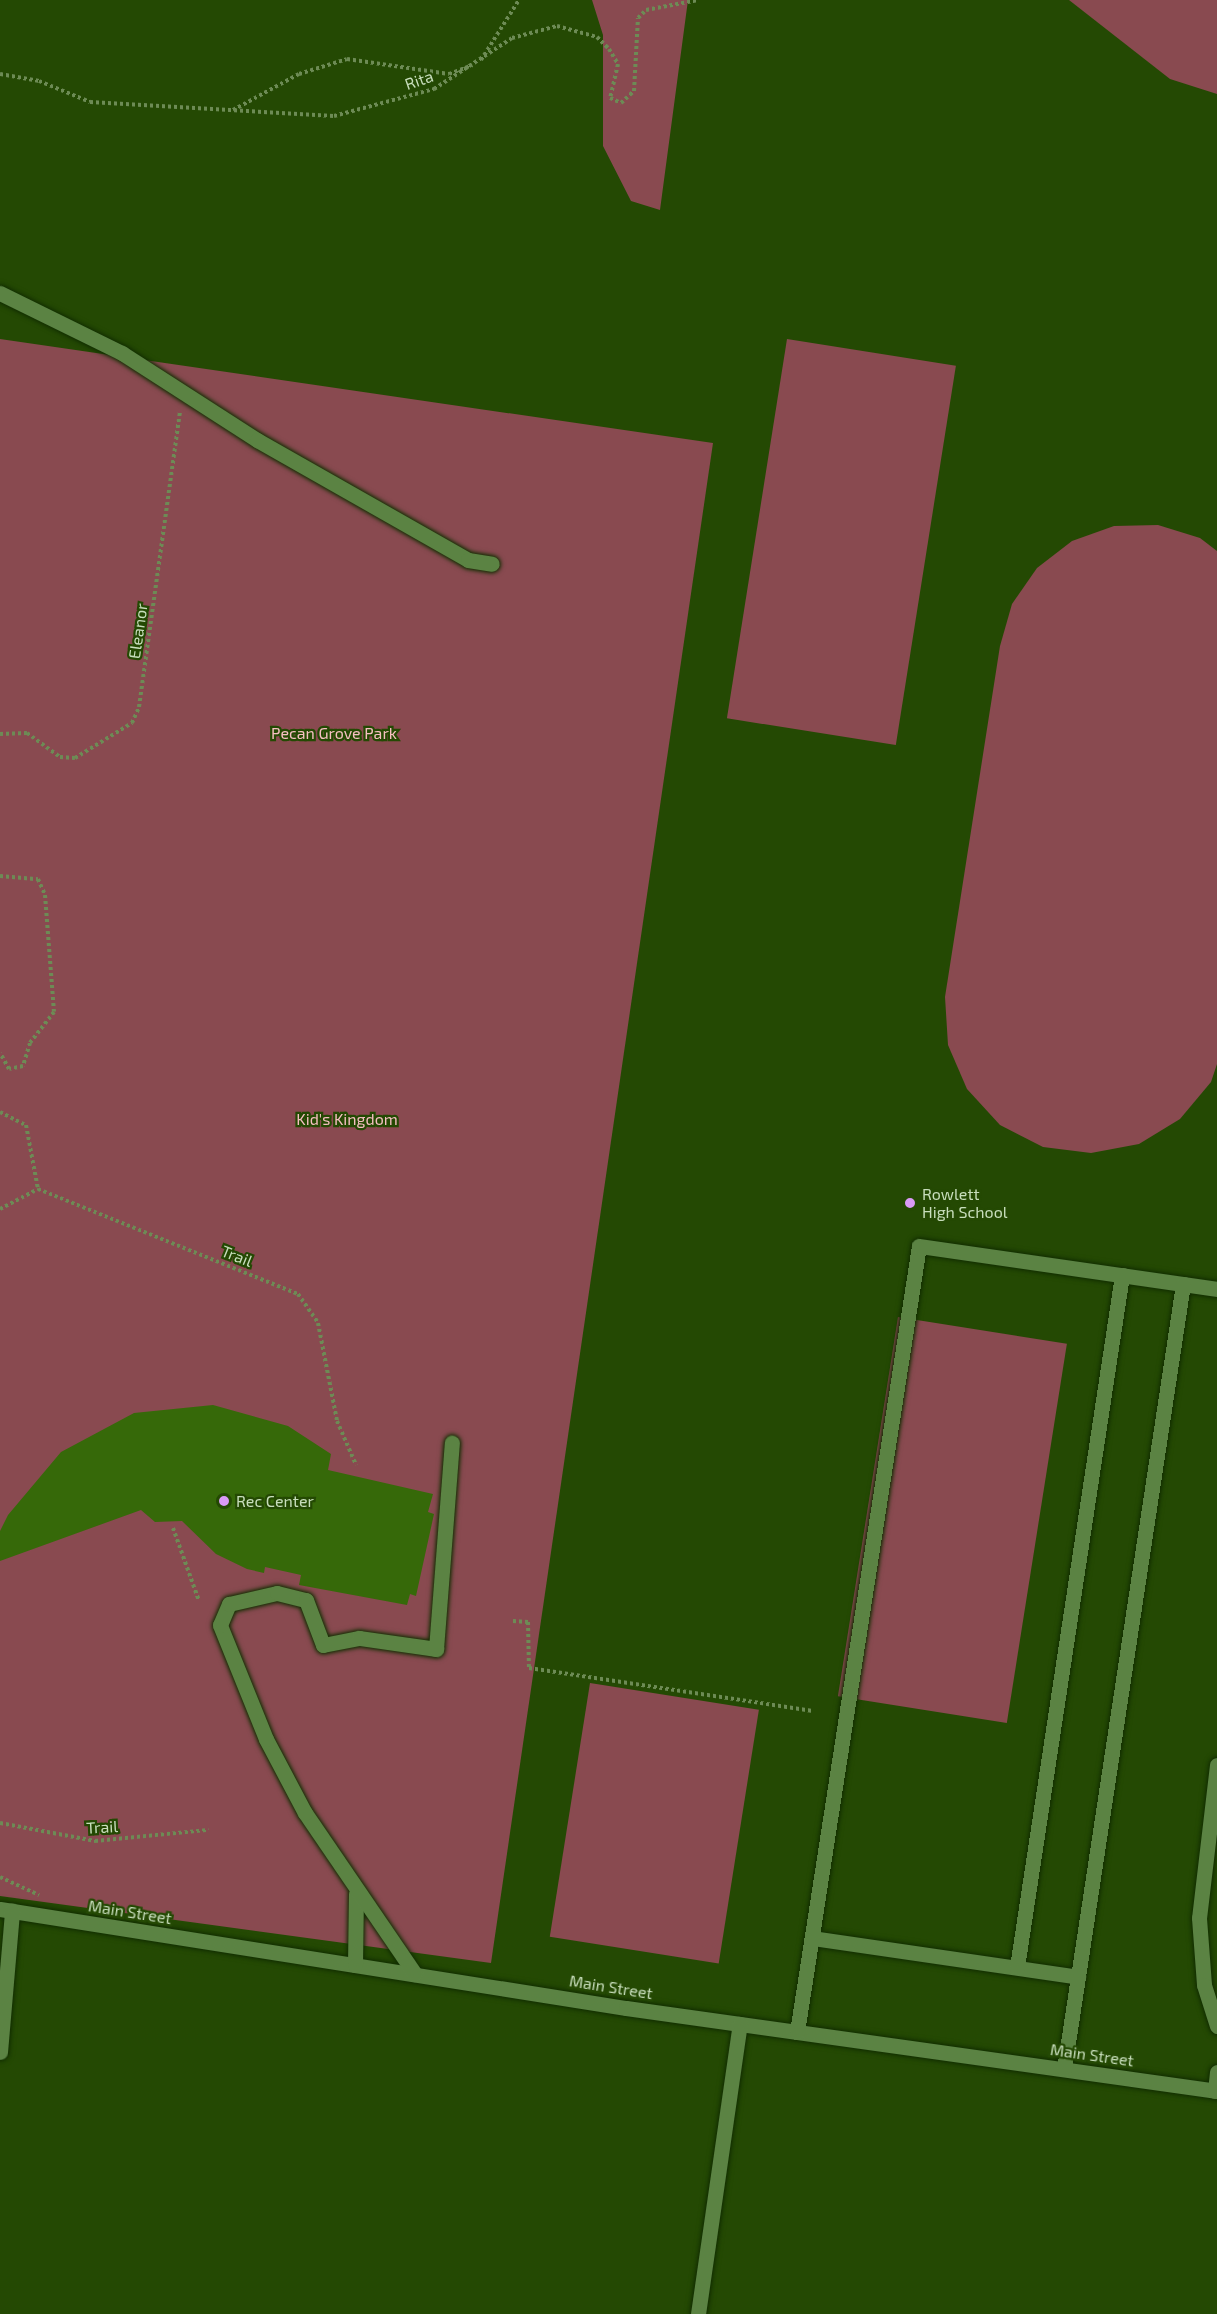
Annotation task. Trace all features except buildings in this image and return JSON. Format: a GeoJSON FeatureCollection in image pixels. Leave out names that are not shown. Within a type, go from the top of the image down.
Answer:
{"type":"FeatureCollection","features":[{"type":"Feature","properties":{"kind":"street"},"geometry":{"type":"LineString","coordinates":[[0,293],[122,353],[183,392],[468,560],[492,564]]}},
{"type":"Feature","properties":{"kind":"street"},"geometry":{"type":"LineString","coordinates":[[797,2032],[919,1246],[1217,1288]]}},
{"type":"Feature","properties":{"kind":"street"},"geometry":{"type":"LineString","coordinates":[[1017,1966],[1122,1275]]}},
{"type":"Feature","properties":{"kind":"street"},"geometry":{"type":"LineString","coordinates":[[1064,2069],[1183,1284]]}},
{"type":"Feature","properties":{"kind":"street"},"geometry":{"type":"LineString","coordinates":[[415,1974],[356,1894],[266,1739],[220,1625],[230,1604],[277,1593],[306,1600],[323,1645],[359,1638],[436,1649],[452,1443]]}},
{"type":"Feature","properties":{"kind":"street"},"geometry":{"type":"LineString","coordinates":[[1217,1765],[1199,1918],[1204,1985],[1217,2026]]}},
{"type":"Feature","properties":{"kind":"street"},"geometry":{"type":"LineString","coordinates":[[355,1965],[356,1894]]}},
{"type":"Feature","properties":{"kind":"street"},"geometry":{"type":"LineString","coordinates":[[0,2052],[6,1910]]}},
{"type":"Feature","properties":{"kind":"street","name":"Main Street"},"geometry":{"type":"LineString","coordinates":[[6,1910],[740,2024],[1216,2091]]}},
{"type":"Feature","properties":{"kind":"street"},"geometry":{"type":"LineString","coordinates":[[812,1938],[1017,1966],[1078,1977]]}},
{"type":"Feature","properties":{"kind":"street"},"geometry":{"type":"LineString","coordinates":[[698,2314],[740,2024]]}},
{"type":"Feature","properties":{"kind":"street"},"geometry":{"type":"LineString","coordinates":[[1216,2091],[1217,2072]]}},
{"type":"Feature","properties":{"kind":"path"},"geometry":{"type":"LineString","coordinates":[[232,111],[299,74],[347,59],[449,74],[480,62],[519,0]]}},
{"type":"Feature","properties":{"kind":"path","name":"Rita"},"geometry":{"type":"LineString","coordinates":[[0,74],[39,81],[90,102],[334,116],[434,89],[532,29],[579,29],[597,37],[618,64],[610,98],[621,103],[634,91],[638,73],[638,18],[646,10],[698,0]]}},
{"type":"Feature","properties":{"kind":"path","name":"Eleanor"},"geometry":{"type":"LineString","coordinates":[[0,734],[27,733],[60,757],[75,758],[132,723],[142,685],[183,392]]}},
{"type":"Feature","properties":{"kind":"path"},"geometry":{"type":"LineString","coordinates":[[0,876],[38,879],[45,895],[54,1012],[30,1043],[23,1066],[9,1069],[0,1053]]}},
{"type":"Feature","properties":{"kind":"path"},"geometry":{"type":"LineString","coordinates":[[0,1112],[26,1125],[38,1189],[0,1209]]}},
{"type":"Feature","properties":{"kind":"path","name":"Trail"},"geometry":{"type":"LineString","coordinates":[[38,1189],[298,1294],[318,1323],[337,1421],[356,1465]]}},
{"type":"Feature","properties":{"kind":"path"},"geometry":{"type":"LineString","coordinates":[[173,1528],[198,1601]]}},
{"type":"Feature","properties":{"kind":"path"},"geometry":{"type":"LineString","coordinates":[[513,1621],[528,1622],[529,1668],[813,1711]]}},
{"type":"Feature","properties":{"kind":"path","name":"Trail"},"geometry":{"type":"LineString","coordinates":[[0,1823],[96,1841],[207,1830]]}},
{"type":"Feature","properties":{"kind":"green space"},"geometry":{"type":"Polygon","coordinates":[[[592,0],[688,0],[660,210],[631,201],[603,146],[603,35],[592,0]]]}},
{"type":"Feature","properties":{"kind":"green space"},"geometry":{"type":"Polygon","coordinates":[[[1069,0],[1217,0],[1217,94],[1170,79],[1069,0]]]}},
{"type":"Feature","properties":{"kind":"green space","name":"Pecan Grove Park"},"geometry":{"type":"Polygon","coordinates":[[[0,339],[713,443],[491,1963],[0,1896],[0,339]]]}},
{"type":"Feature","properties":{"kind":"green space"},"geometry":{"type":"Polygon","coordinates":[[[787,339],[956,366],[896,745],[727,718],[787,339]]]}},
{"type":"Feature","properties":{"kind":"green space"},"geometry":{"type":"Polygon","coordinates":[[[1158,525],[1200,538],[1217,551],[1217,1064],[1211,1082],[1180,1119],[1139,1144],[1091,1153],[1043,1147],[1000,1125],[967,1089],[948,1045],[945,997],[1000,646],[1012,604],[1037,568],[1072,541],[1114,526],[1158,525]]]}},
{"type":"Feature","properties":{"kind":"green space"},"geometry":{"type":"Polygon","coordinates":[[[898,1317],[1067,1344],[1007,1723],[838,1696],[898,1317]]]}},
{"type":"Feature","properties":{"kind":"green space"},"geometry":{"type":"Polygon","coordinates":[[[590,1683],[759,1710],[719,1964],[550,1937],[590,1683]]]}},
{"type":"Feature","properties":{"kind":"place","name":"Rowlett High School"},"geometry":{"type":"Point","coordinates":[910,1203]}},
{"type":"Feature","properties":{"kind":"place","name":"Rec Center"},"geometry":{"type":"Point","coordinates":[224,1501]}},
{"type":"Feature","properties":{"kind":"park label","name":"Kid's Kingdom"},"geometry":{"type":"Point","coordinates":[347,1119]}}]}
